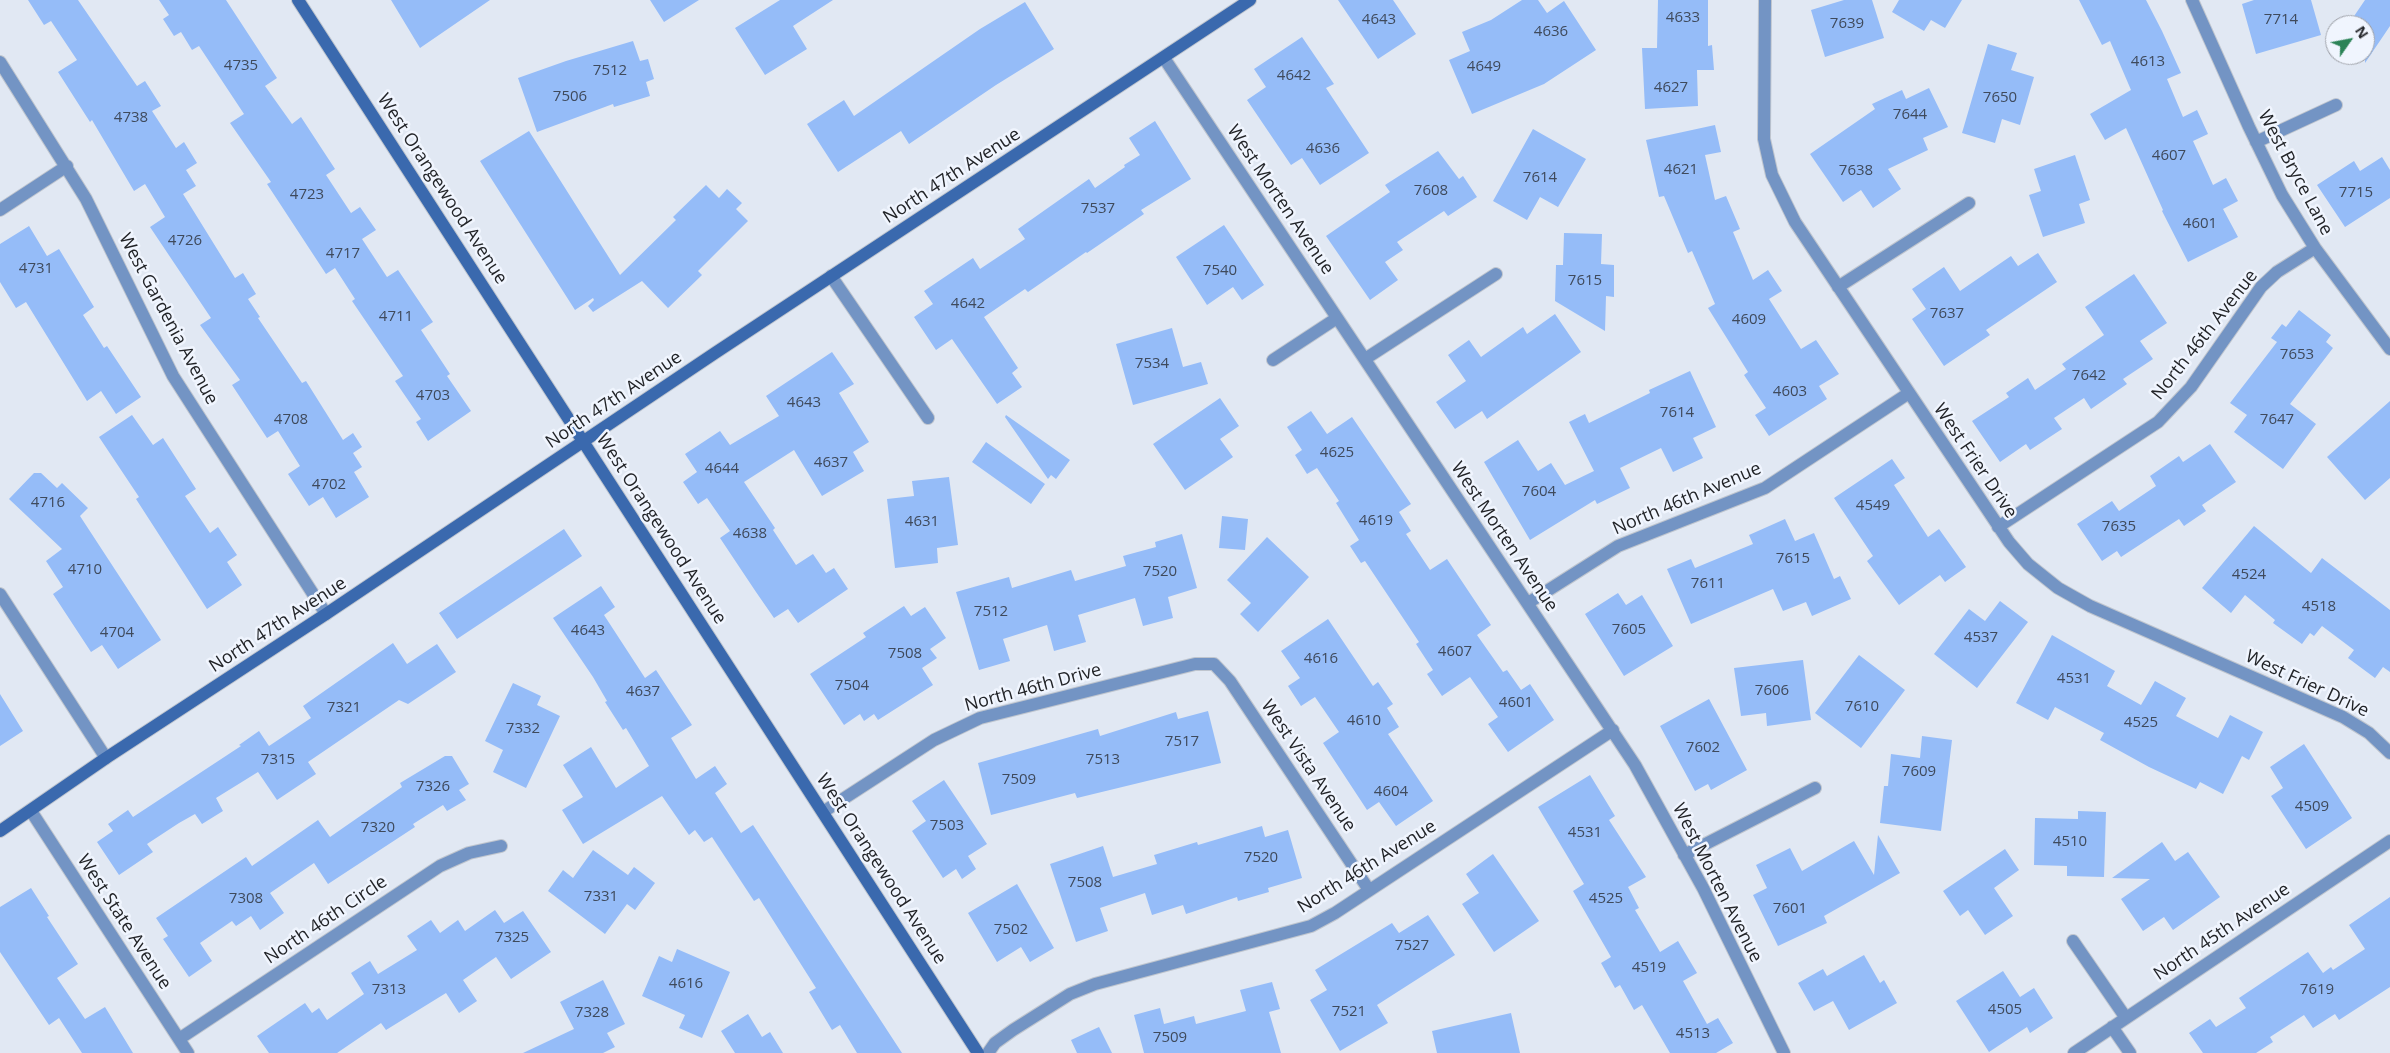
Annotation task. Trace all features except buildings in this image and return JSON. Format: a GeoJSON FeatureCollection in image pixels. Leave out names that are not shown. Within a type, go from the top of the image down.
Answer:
{"type":"FeatureCollection","features":[{"type":"Feature","properties":{"kind":"street","name":"West Orangewood Avenue"},"geometry":{"type":"LineString","coordinates":[[298,0],[978,1053]]}},
{"type":"Feature","properties":{"kind":"street","name":"North 47th Avenue"},"geometry":{"type":"LineString","coordinates":[[0,831],[106,758],[326,614],[831,276],[1250,0]]}},
{"type":"Feature","properties":{"kind":"street","name":"West Frier Drive"},"geometry":{"type":"LineString","coordinates":[[1765,0],[1764,139],[1772,175],[1795,222],[1998,527],[2028,564],[2058,588],[2090,606],[2343,718],[2369,732],[2390,753]]}},
{"type":"Feature","properties":{"kind":"street","name":"West Bryce Lane"},"geometry":{"type":"LineString","coordinates":[[2192,0],[2282,195],[2315,248],[2390,349]]}},
{"type":"Feature","properties":{"kind":"street","name":"West Morten Avenue"},"geometry":{"type":"LineString","coordinates":[[1164,58],[1613,730],[1658,805],[1784,1053]]}},
{"type":"Feature","properties":{"kind":"street","name":"West Gardenia Avenue"},"geometry":{"type":"LineString","coordinates":[[0,62],[86,199],[173,376],[326,614]]}},
{"type":"Feature","properties":{"kind":"street"},"geometry":{"type":"LineString","coordinates":[[2256,142],[2336,105]]}},
{"type":"Feature","properties":{"kind":"street"},"geometry":{"type":"LineString","coordinates":[[0,210],[67,166]]}},
{"type":"Feature","properties":{"kind":"street"},"geometry":{"type":"LineString","coordinates":[[1838,287],[1969,203]]}},
{"type":"Feature","properties":{"kind":"street","name":"North 46th Avenue"},"geometry":{"type":"LineString","coordinates":[[1998,527],[2158,422],[2191,387],[2261,287],[2277,272],[2315,248]]}},
{"type":"Feature","properties":{"kind":"street"},"geometry":{"type":"LineString","coordinates":[[1365,359],[1496,274]]}},
{"type":"Feature","properties":{"kind":"street"},"geometry":{"type":"LineString","coordinates":[[831,276],[928,418]]}},
{"type":"Feature","properties":{"kind":"street"},"geometry":{"type":"LineString","coordinates":[[1273,360],[1337,318]]}},
{"type":"Feature","properties":{"kind":"street","name":"North 46th Avenue"},"geometry":{"type":"LineString","coordinates":[[1528,603],[1618,546],[1765,488],[1909,393]]}},
{"type":"Feature","properties":{"kind":"street"},"geometry":{"type":"LineString","coordinates":[[0,594],[106,758]]}},
{"type":"Feature","properties":{"kind":"street","name":"North 46th Drive"},"geometry":{"type":"LineString","coordinates":[[823,812],[934,740],[980,718],[1195,664],[1214,664]]}},
{"type":"Feature","properties":{"kind":"street","name":"West Vista Avenue"},"geometry":{"type":"LineString","coordinates":[[1214,664],[1230,681],[1369,890]]}},
{"type":"Feature","properties":{"kind":"street","name":"North 46th Avenue"},"geometry":{"type":"LineString","coordinates":[[988,1053],[995,1043],[1013,1030],[1070,994],[1095,984],[1311,926],[1613,730]]}},
{"type":"Feature","properties":{"kind":"street"},"geometry":{"type":"LineString","coordinates":[[1684,855],[1816,788]]}},
{"type":"Feature","properties":{"kind":"street","name":"West State Avenue"},"geometry":{"type":"LineString","coordinates":[[31,811],[188,1053]]}},
{"type":"Feature","properties":{"kind":"street","name":"North 45th Avenue"},"geometry":{"type":"LineString","coordinates":[[2074,1053],[2390,841]]}},
{"type":"Feature","properties":{"kind":"street","name":"North 46th Circle"},"geometry":{"type":"LineString","coordinates":[[178,1039],[440,866],[469,853],[501,846]]}},
{"type":"Feature","properties":{"kind":"street"},"geometry":{"type":"LineString","coordinates":[[2073,941],[2126,1018]]}},
{"type":"Feature","properties":{"kind":"street"},"geometry":{"type":"LineString","coordinates":[[2112,1027],[2130,1053]]}}]}
